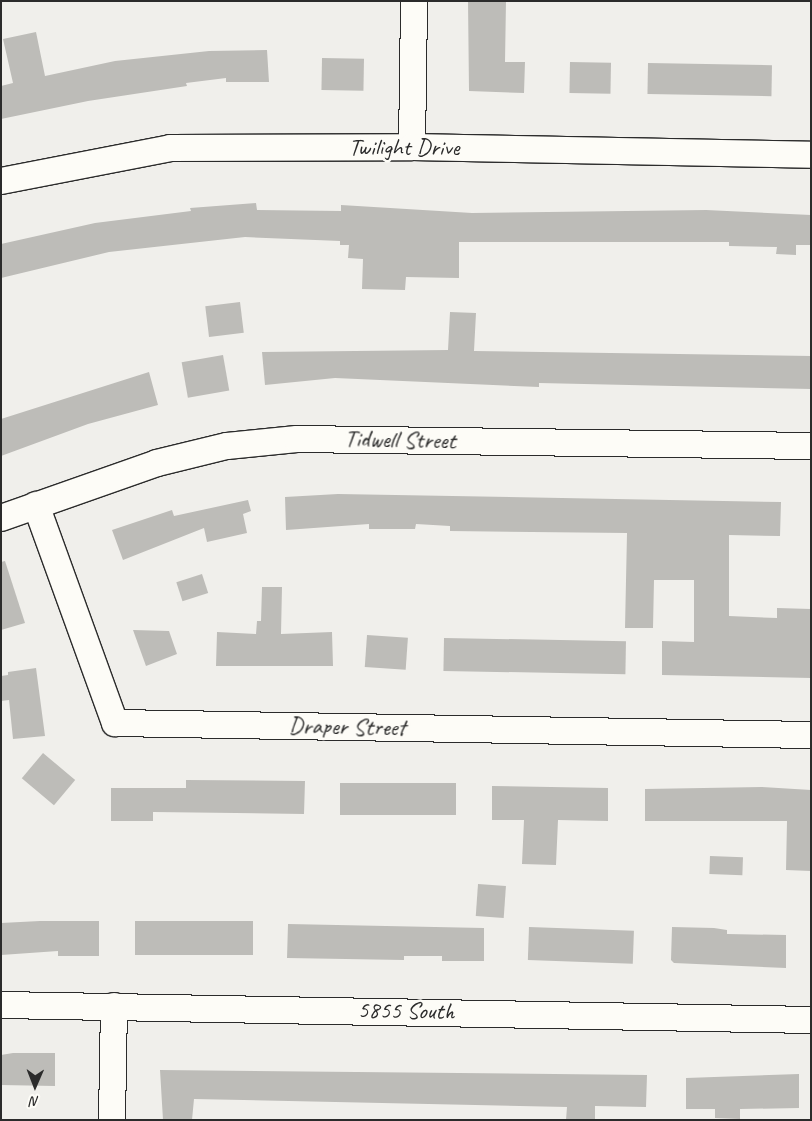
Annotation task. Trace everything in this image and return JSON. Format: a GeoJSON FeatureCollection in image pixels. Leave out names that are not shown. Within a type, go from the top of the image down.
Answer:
{"type":"FeatureCollection","features":[{"type":"Feature","properties":{"kind":"street"},"geometry":{"type":"LineString","coordinates":[[412,147],[414,1]]}},
{"type":"Feature","properties":{"kind":"street","name":"Twilight Drive"},"geometry":{"type":"LineString","coordinates":[[1,181],[170,148],[412,147],[811,155]]}},
{"type":"Feature","properties":{"kind":"street","name":"Tidwell Street"},"geometry":{"type":"LineString","coordinates":[[1,518],[157,463],[227,446],[297,439],[811,446]]}},
{"type":"Feature","properties":{"kind":"street","name":"Draper Street"},"geometry":{"type":"LineString","coordinates":[[36,505],[115,723],[811,734]]}},
{"type":"Feature","properties":{"kind":"street","name":"5855 South"},"geometry":{"type":"LineString","coordinates":[[1,1004],[811,1020]]}},
{"type":"Feature","properties":{"kind":"street"},"geometry":{"type":"LineString","coordinates":[[112,1120],[114,1006]]}},
{"type":"Feature","properties":{"kind":"building"},"geometry":{"type":"Polygon","coordinates":[[[468,1],[506,1],[505,62],[525,62],[524,93],[469,91],[468,1]]]}},
{"type":"Feature","properties":{"kind":"building"},"geometry":{"type":"Polygon","coordinates":[[[36,32],[45,76],[115,61],[209,51],[267,50],[269,82],[226,82],[226,78],[186,83],[187,86],[88,101],[1,119],[1,86],[13,83],[3,39],[36,32]]]}},
{"type":"Feature","properties":{"kind":"building"},"geometry":{"type":"Polygon","coordinates":[[[322,58],[364,59],[363,91],[321,90],[322,58]]]}},
{"type":"Feature","properties":{"kind":"building"},"geometry":{"type":"Polygon","coordinates":[[[570,62],[611,63],[610,94],[569,93],[570,62]]]}},
{"type":"Feature","properties":{"kind":"building"},"geometry":{"type":"Polygon","coordinates":[[[648,63],[772,65],[771,96],[647,94],[648,63]]]}},
{"type":"Feature","properties":{"kind":"building"},"geometry":{"type":"Polygon","coordinates":[[[256,203],[257,210],[341,211],[341,205],[472,213],[706,210],[811,215],[811,245],[796,245],[796,255],[776,254],[777,247],[729,246],[729,242],[459,242],[459,278],[406,277],[405,290],[362,289],[363,259],[348,258],[349,245],[340,245],[340,241],[245,237],[109,252],[1,278],[1,244],[95,223],[191,211],[190,208],[256,203]]]}},
{"type":"Feature","properties":{"kind":"building"},"geometry":{"type":"Polygon","coordinates":[[[240,302],[244,333],[209,337],[205,306],[240,302]]]}},
{"type":"Feature","properties":{"kind":"building"},"geometry":{"type":"Polygon","coordinates":[[[450,312],[476,313],[474,351],[811,356],[811,389],[539,383],[539,387],[335,378],[265,385],[262,352],[448,350],[450,312]]]}},
{"type":"Feature","properties":{"kind":"building"},"geometry":{"type":"Polygon","coordinates":[[[223,355],[229,390],[188,398],[182,362],[223,355]]]}},
{"type":"Feature","properties":{"kind":"building"},"geometry":{"type":"Polygon","coordinates":[[[149,372],[158,405],[88,424],[1,456],[1,419],[149,372]]]}},
{"type":"Feature","properties":{"kind":"building"},"geometry":{"type":"Polygon","coordinates":[[[338,494],[781,502],[780,536],[729,535],[729,616],[777,618],[777,608],[811,609],[811,678],[662,675],[662,641],[694,642],[694,580],[654,580],[653,628],[625,628],[627,533],[450,531],[450,526],[416,524],[415,529],[369,529],[369,524],[286,530],[285,497],[338,494]]]}},
{"type":"Feature","properties":{"kind":"building"},"geometry":{"type":"Polygon","coordinates":[[[248,500],[251,511],[243,514],[247,533],[207,542],[204,528],[123,560],[112,530],[172,510],[174,516],[248,500]]]}},
{"type":"Feature","properties":{"kind":"building"},"geometry":{"type":"Polygon","coordinates":[[[5,561],[25,623],[1,630],[1,562],[5,561]]]}},
{"type":"Feature","properties":{"kind":"building"},"geometry":{"type":"Polygon","coordinates":[[[202,574],[208,593],[183,601],[176,582],[202,574]]]}},
{"type":"Feature","properties":{"kind":"building"},"geometry":{"type":"Polygon","coordinates":[[[262,587],[282,587],[281,634],[332,632],[333,666],[216,666],[217,632],[256,634],[257,621],[261,621],[262,587]]]}},
{"type":"Feature","properties":{"kind":"building"},"geometry":{"type":"Polygon","coordinates":[[[133,630],[169,631],[177,654],[146,666],[133,630]]]}},
{"type":"Feature","properties":{"kind":"building"},"geometry":{"type":"Polygon","coordinates":[[[367,635],[408,638],[406,670],[365,667],[367,635]]]}},
{"type":"Feature","properties":{"kind":"building"},"geometry":{"type":"Polygon","coordinates":[[[444,638],[626,641],[625,674],[443,671],[444,638]]]}},
{"type":"Feature","properties":{"kind":"building"},"geometry":{"type":"Polygon","coordinates":[[[36,668],[45,736],[13,739],[9,700],[1,701],[1,676],[8,675],[8,672],[36,668]]]}},
{"type":"Feature","properties":{"kind":"building"},"geometry":{"type":"Polygon","coordinates":[[[43,753],[75,780],[54,805],[22,778],[43,753]]]}},
{"type":"Feature","properties":{"kind":"building"},"geometry":{"type":"Polygon","coordinates":[[[186,780],[305,781],[304,814],[153,812],[153,821],[111,821],[111,788],[186,788],[186,780]]]}},
{"type":"Feature","properties":{"kind":"building"},"geometry":{"type":"Polygon","coordinates":[[[340,783],[456,783],[456,815],[340,815],[340,783]]]}},
{"type":"Feature","properties":{"kind":"building"},"geometry":{"type":"Polygon","coordinates":[[[492,786],[608,788],[608,821],[558,820],[556,865],[522,864],[524,820],[492,820],[492,786]]]}},
{"type":"Feature","properties":{"kind":"building"},"geometry":{"type":"Polygon","coordinates":[[[762,787],[811,790],[811,871],[786,870],[787,821],[645,821],[645,789],[762,787]]]}},
{"type":"Feature","properties":{"kind":"building"},"geometry":{"type":"Polygon","coordinates":[[[710,856],[743,857],[742,875],[709,874],[710,856]]]}},
{"type":"Feature","properties":{"kind":"building"},"geometry":{"type":"Polygon","coordinates":[[[478,884],[506,886],[504,918],[476,916],[478,884]]]}},
{"type":"Feature","properties":{"kind":"building"},"geometry":{"type":"Polygon","coordinates":[[[99,921],[99,956],[58,956],[58,951],[1,955],[1,923],[99,921]]]}},
{"type":"Feature","properties":{"kind":"building"},"geometry":{"type":"Polygon","coordinates":[[[135,921],[253,921],[253,955],[135,955],[135,921]]]}},
{"type":"Feature","properties":{"kind":"building"},"geometry":{"type":"Polygon","coordinates":[[[288,924],[484,928],[484,961],[442,961],[442,956],[404,956],[404,960],[287,958],[288,924]]]}},
{"type":"Feature","properties":{"kind":"building"},"geometry":{"type":"Polygon","coordinates":[[[529,927],[634,931],[633,964],[528,960],[529,927]]]}},
{"type":"Feature","properties":{"kind":"building"},"geometry":{"type":"Polygon","coordinates":[[[672,927],[714,928],[727,930],[727,934],[786,935],[786,968],[674,963],[671,960],[672,927]]]}},
{"type":"Feature","properties":{"kind":"building"},"geometry":{"type":"Polygon","coordinates":[[[13,1053],[55,1053],[55,1086],[1,1085],[1,1055],[13,1053]]]}},
{"type":"Feature","properties":{"kind":"building"},"geometry":{"type":"Polygon","coordinates":[[[160,1070],[647,1075],[646,1107],[595,1106],[595,1120],[566,1120],[567,1107],[194,1099],[192,1120],[163,1120],[160,1070]]]}},
{"type":"Feature","properties":{"kind":"building"},"geometry":{"type":"Polygon","coordinates":[[[799,1074],[799,1108],[740,1109],[740,1119],[715,1118],[715,1109],[686,1109],[686,1078],[799,1074]]]}}]}
